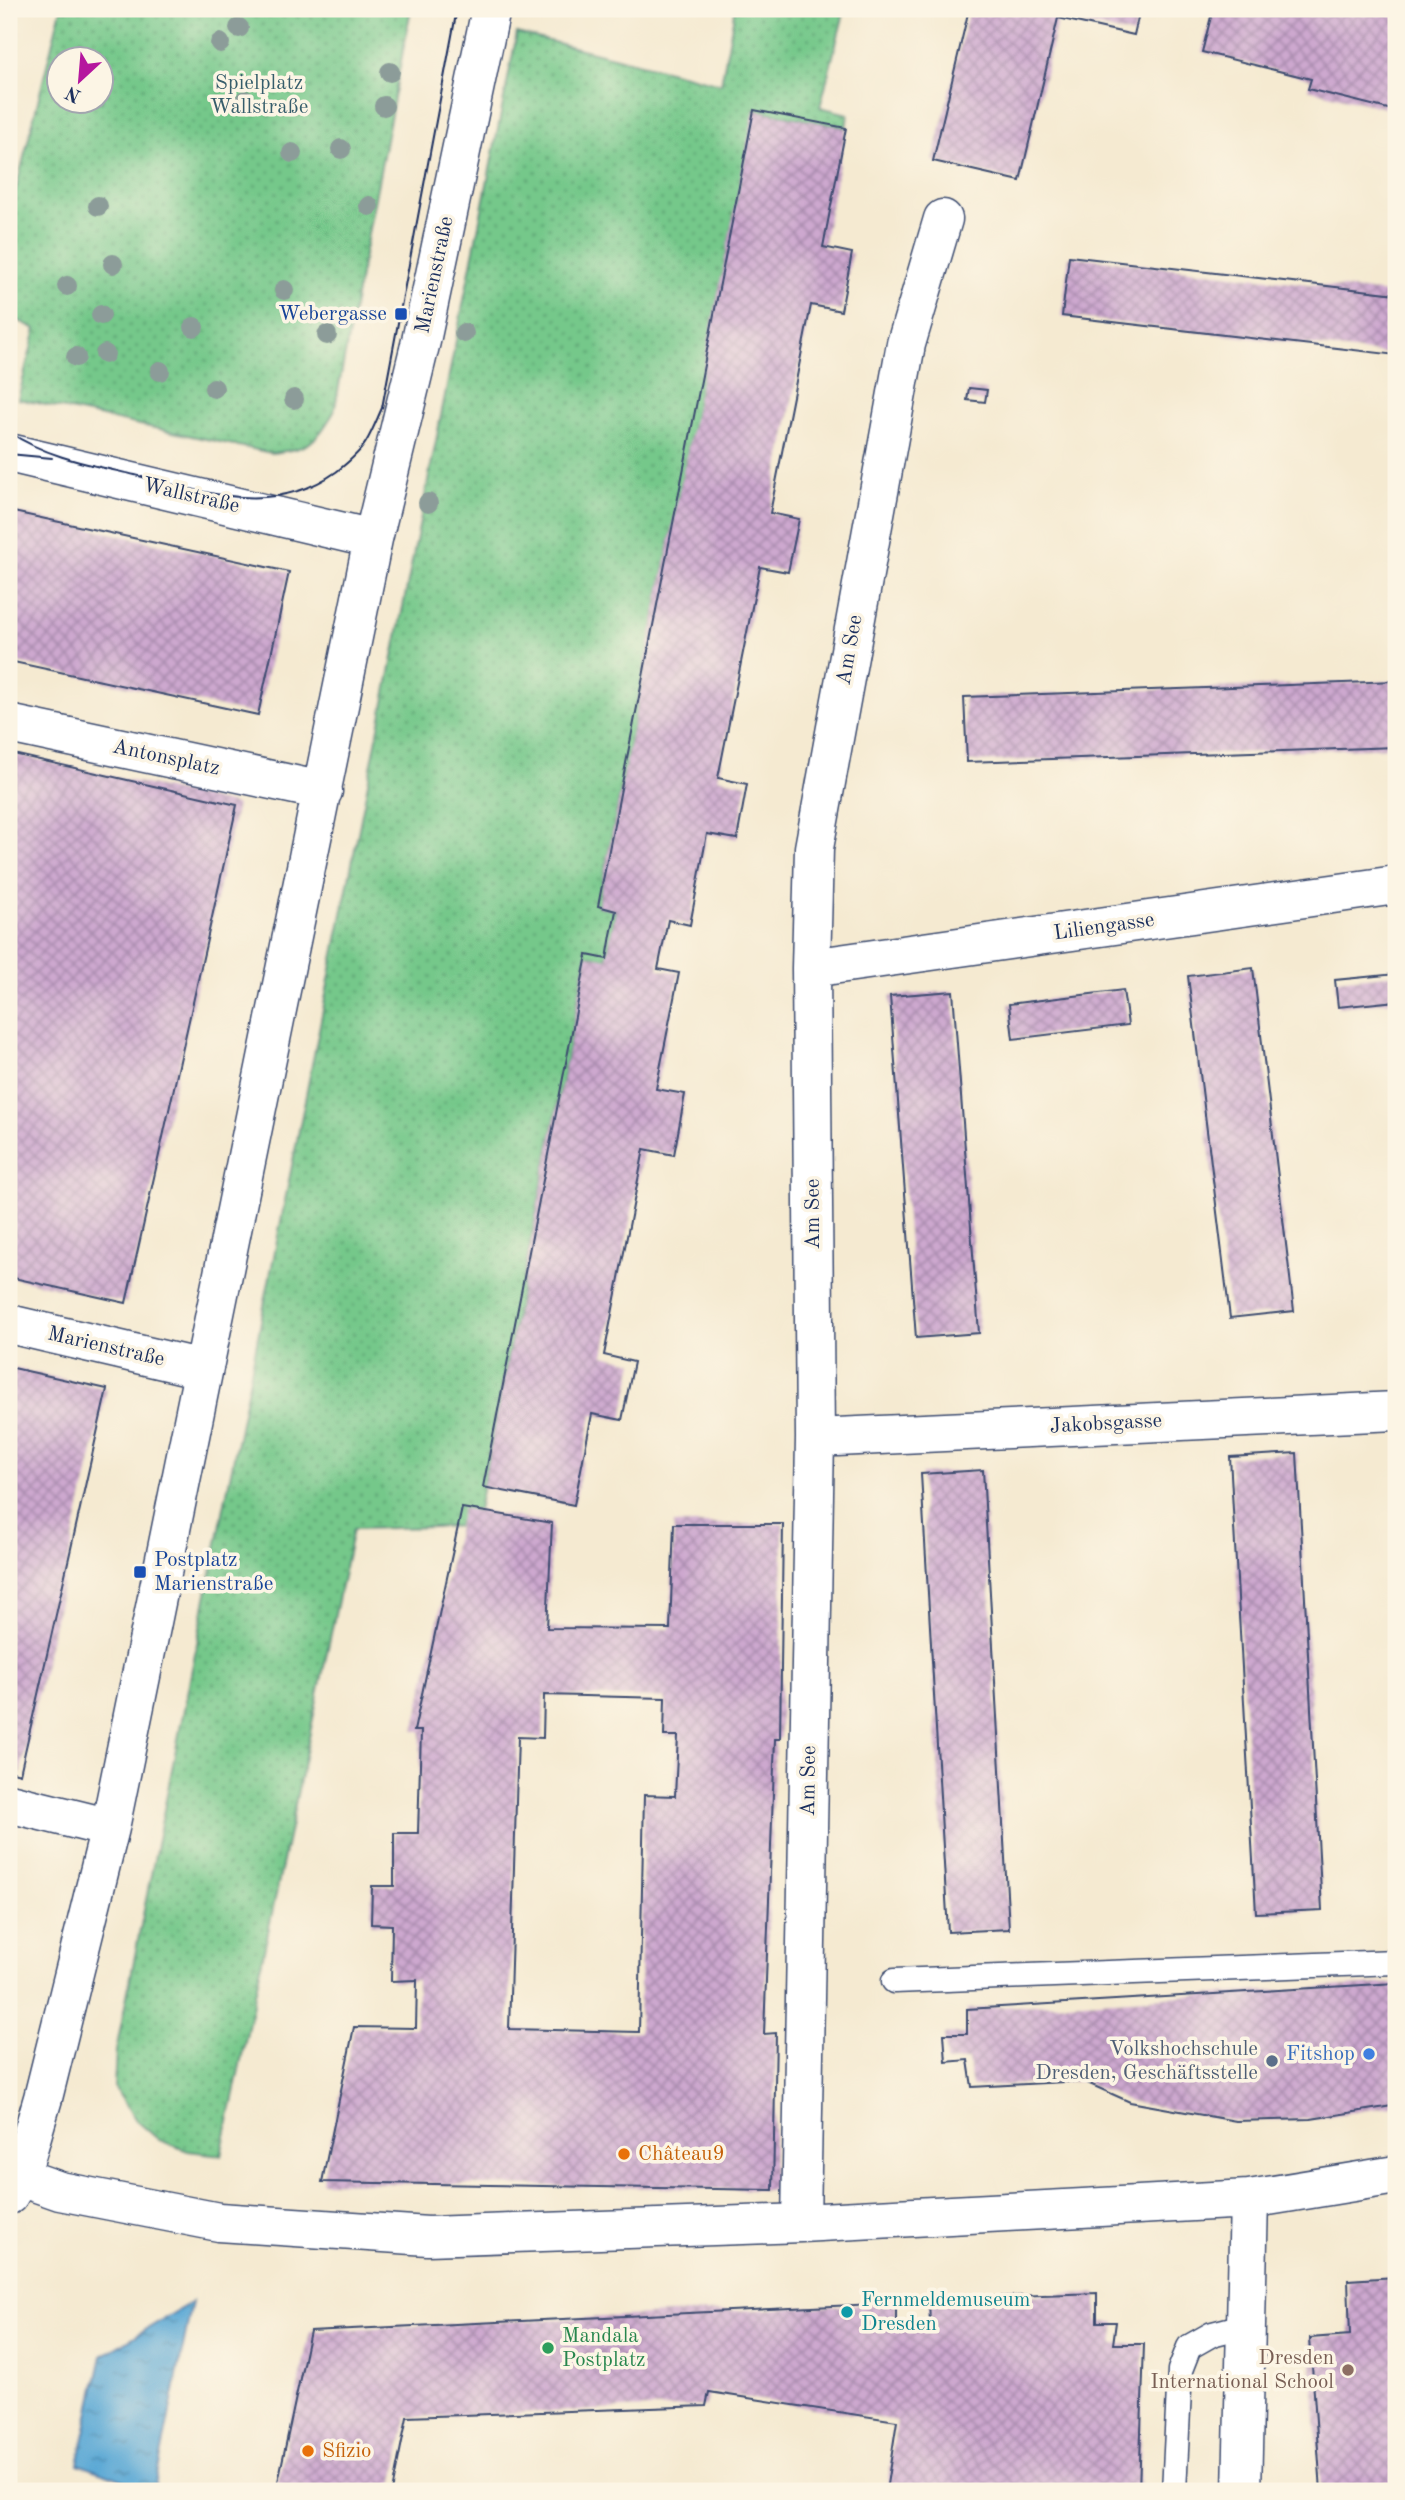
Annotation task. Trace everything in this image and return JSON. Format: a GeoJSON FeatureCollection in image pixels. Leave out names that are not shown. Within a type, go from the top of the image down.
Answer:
{"type":"FeatureCollection","features":[{"type":"Feature","properties":{"kind":"street","name":"Marienstraße"},"geometry":{"type":"LineString","coordinates":[[14,2186],[43,2098],[110,1828],[373,539],[421,341],[491,9]]}},
{"type":"Feature","properties":{"kind":"street","name":"Am See"},"geometry":{"type":"LineString","coordinates":[[802,2223],[815,1438],[811,968],[814,848],[905,344],[943,219]]}},
{"type":"Feature","properties":{"kind":"street","name":"Wallstraße"},"geometry":{"type":"LineString","coordinates":[[9,453],[373,539]]}},
{"type":"Feature","properties":{"kind":"street","name":"Antonsplatz"},"geometry":{"type":"LineString","coordinates":[[9,724],[323,791]]}},
{"type":"Feature","properties":{"kind":"street","name":"Liliengasse"},"geometry":{"type":"LineString","coordinates":[[811,968],[1396,885]]}},
{"type":"Feature","properties":{"kind":"street","name":"Marienstraße"},"geometry":{"type":"LineString","coordinates":[[9,1324],[202,1369]]}},
{"type":"Feature","properties":{"kind":"street","name":"Jakobsgasse"},"geometry":{"type":"LineString","coordinates":[[815,1438],[1396,1410]]}},
{"type":"Feature","properties":{"kind":"street"},"geometry":{"type":"LineString","coordinates":[[9,1803],[110,1828]]}},
{"type":"Feature","properties":{"kind":"street"},"geometry":{"type":"LineString","coordinates":[[14,2186],[60,2191],[219,2222],[428,2236],[802,2223],[1249,2199],[1396,2175]]}},
{"type":"Feature","properties":{"kind":"street"},"geometry":{"type":"LineString","coordinates":[[1242,2491],[1249,2199]]}},
{"type":"Feature","properties":{"kind":"lane"},"geometry":{"type":"LineString","coordinates":[[894,1981],[1396,1962]]}},
{"type":"Feature","properties":{"kind":"lane"},"geometry":{"type":"LineString","coordinates":[[1174,2491],[1180,2371],[1188,2347],[1212,2334],[1247,2325]]}},
{"type":"Feature","properties":{"kind":"green space","name":"Spielplatz Wallstraße"},"geometry":{"type":"Polygon","coordinates":[[[61,9],[411,9],[334,412],[322,431],[310,443],[271,453],[18,399],[36,329],[9,316],[9,217],[46,69],[46,116],[116,116],[116,46],[52,46],[61,9]]]}},
{"type":"Feature","properties":{"kind":"green space"},"geometry":{"type":"Polygon","coordinates":[[[735,9],[845,9],[820,107],[848,114],[846,128],[755,110],[598,906],[616,911],[607,959],[587,955],[475,1526],[353,1529],[221,2155],[188,2151],[159,2140],[136,2120],[114,2087],[116,2051],[517,33],[721,84],[735,9]]]}},
{"type":"Feature","properties":{"kind":"water"},"geometry":{"type":"Polygon","coordinates":[[[192,2302],[154,2491],[78,2464],[102,2356],[192,2302]]]}},
{"type":"Feature","properties":{"kind":"building"},"geometry":{"type":"Polygon","coordinates":[[[969,9],[1140,9],[1134,35],[1058,18],[1020,181],[933,161],[969,9]]]}},
{"type":"Feature","properties":{"kind":"building"},"geometry":{"type":"Polygon","coordinates":[[[1213,9],[1396,10],[1396,111],[1308,89],[1311,79],[1202,52],[1213,9]]]}},
{"type":"Feature","properties":{"kind":"building"},"geometry":{"type":"Polygon","coordinates":[[[754,110],[846,128],[823,247],[852,253],[841,311],[811,305],[770,513],[799,519],[788,572],[760,567],[718,778],[747,784],[737,839],[707,834],[690,925],[668,920],[658,969],[679,973],[656,1089],[685,1094],[674,1155],[644,1149],[604,1355],[634,1362],[622,1420],[592,1414],[574,1505],[483,1487],[587,955],[607,959],[616,911],[598,906],[754,110]]]}},
{"type":"Feature","properties":{"kind":"building"},"geometry":{"type":"Polygon","coordinates":[[[1069,256],[1396,294],[1396,355],[1062,316],[1069,256]]]}},
{"type":"Feature","properties":{"kind":"building"},"geometry":{"type":"Polygon","coordinates":[[[969,388],[987,390],[985,402],[967,400],[969,388]]]}},
{"type":"Feature","properties":{"kind":"building"},"geometry":{"type":"Polygon","coordinates":[[[9,511],[289,572],[258,715],[9,661],[9,511]]]}},
{"type":"Feature","properties":{"kind":"building"},"geometry":{"type":"Polygon","coordinates":[[[1396,681],[1396,747],[967,762],[964,697],[1396,681]]]}},
{"type":"Feature","properties":{"kind":"building"},"geometry":{"type":"Polygon","coordinates":[[[9,753],[237,805],[126,1303],[9,1277],[9,753]]]}},
{"type":"Feature","properties":{"kind":"building"},"geometry":{"type":"Polygon","coordinates":[[[1253,968],[1294,1311],[1230,1318],[1188,976],[1253,968]]]}},
{"type":"Feature","properties":{"kind":"building"},"geometry":{"type":"Polygon","coordinates":[[[1396,974],[1396,1001],[1338,1007],[1335,980],[1396,974]]]}},
{"type":"Feature","properties":{"kind":"building"},"geometry":{"type":"Polygon","coordinates":[[[1123,990],[1128,1025],[1013,1039],[1009,1004],[1123,990]]]}},
{"type":"Feature","properties":{"kind":"building"},"geometry":{"type":"Polygon","coordinates":[[[953,991],[979,1333],[916,1338],[890,996],[953,991]]]}},
{"type":"Feature","properties":{"kind":"building"},"geometry":{"type":"Polygon","coordinates":[[[9,1367],[107,1389],[20,1774],[9,1771],[9,1367]]]}},
{"type":"Feature","properties":{"kind":"building"},"geometry":{"type":"Polygon","coordinates":[[[1297,1453],[1322,1910],[1256,1913],[1230,1457],[1297,1453]]]}},
{"type":"Feature","properties":{"kind":"building"},"geometry":{"type":"Polygon","coordinates":[[[983,1470],[1009,1929],[948,1932],[921,1474],[983,1470]]]}},
{"type":"Feature","properties":{"kind":"building"},"geometry":{"type":"Polygon","coordinates":[[[462,1508],[552,1523],[547,1628],[670,1629],[674,1524],[783,1524],[780,1739],[775,1739],[764,2034],[776,2033],[773,2190],[322,2182],[354,2027],[416,2028],[417,1980],[391,1981],[392,1925],[371,1924],[372,1886],[394,1886],[394,1833],[418,1833],[421,1731],[414,1731],[462,1508]],[[544,1695],[543,1738],[518,1737],[509,2029],[639,2032],[644,1795],[675,1796],[678,1736],[664,1736],[665,1698],[544,1695]]]}},
{"type":"Feature","properties":{"kind":"building"},"geometry":{"type":"Polygon","coordinates":[[[1396,1983],[1396,2105],[1392,2106],[1311,2119],[1236,2121],[1130,2102],[1083,2081],[972,2087],[968,2060],[946,2062],[944,2034],[967,2034],[967,2009],[1396,1983]]]}},
{"type":"Feature","properties":{"kind":"building","name":"Dresden International School"},"geometry":{"type":"Polygon","coordinates":[[[1396,2277],[1396,2491],[1321,2491],[1310,2338],[1350,2335],[1348,2280],[1396,2277]]]}},
{"type":"Feature","properties":{"kind":"building"},"geometry":{"type":"Polygon","coordinates":[[[1097,2293],[1097,2322],[1116,2322],[1113,2344],[1144,2344],[1139,2491],[886,2491],[897,2421],[709,2392],[706,2406],[407,2417],[392,2491],[276,2491],[310,2331],[896,2303],[896,2325],[930,2324],[929,2299],[1097,2293]]]}},
{"type":"Feature","properties":{"kind":"tram line"},"geometry":{"type":"LineString","coordinates":[[9,432],[38,448],[70,459],[186,488],[237,497],[288,494],[312,486],[336,472],[360,451],[382,408],[457,9]]}},
{"type":"Feature","properties":{"kind":"tram line"},"geometry":{"type":"LineString","coordinates":[[9,454],[52,458]]}},
{"type":"Feature","properties":{"kind":"place","name":"Webergasse"},"geometry":{"type":"Point","coordinates":[401,314]}},
{"type":"Feature","properties":{"kind":"place","name":"Postplatz Marienstraße"},"geometry":{"type":"Point","coordinates":[140,1572]}},
{"type":"Feature","properties":{"kind":"place","name":"Fitshop"},"geometry":{"type":"Point","coordinates":[1369,2054]}},
{"type":"Feature","properties":{"kind":"place","name":"Volkshochschule Dresden, Geschäftsstelle"},"geometry":{"type":"Point","coordinates":[1272,2061]}},
{"type":"Feature","properties":{"kind":"place","name":"Château9"},"geometry":{"type":"Point","coordinates":[624,2154]}},
{"type":"Feature","properties":{"kind":"place","name":"Fernmeldemuseum Dresden"},"geometry":{"type":"Point","coordinates":[847,2312]}},
{"type":"Feature","properties":{"kind":"place","name":"Mandala Postplatz"},"geometry":{"type":"Point","coordinates":[548,2348]}},
{"type":"Feature","properties":{"kind":"place","name":"Dresden International School"},"geometry":{"type":"Point","coordinates":[1348,2370]}},
{"type":"Feature","properties":{"kind":"place","name":"Sfizio"},"geometry":{"type":"Point","coordinates":[308,2451]}}]}
